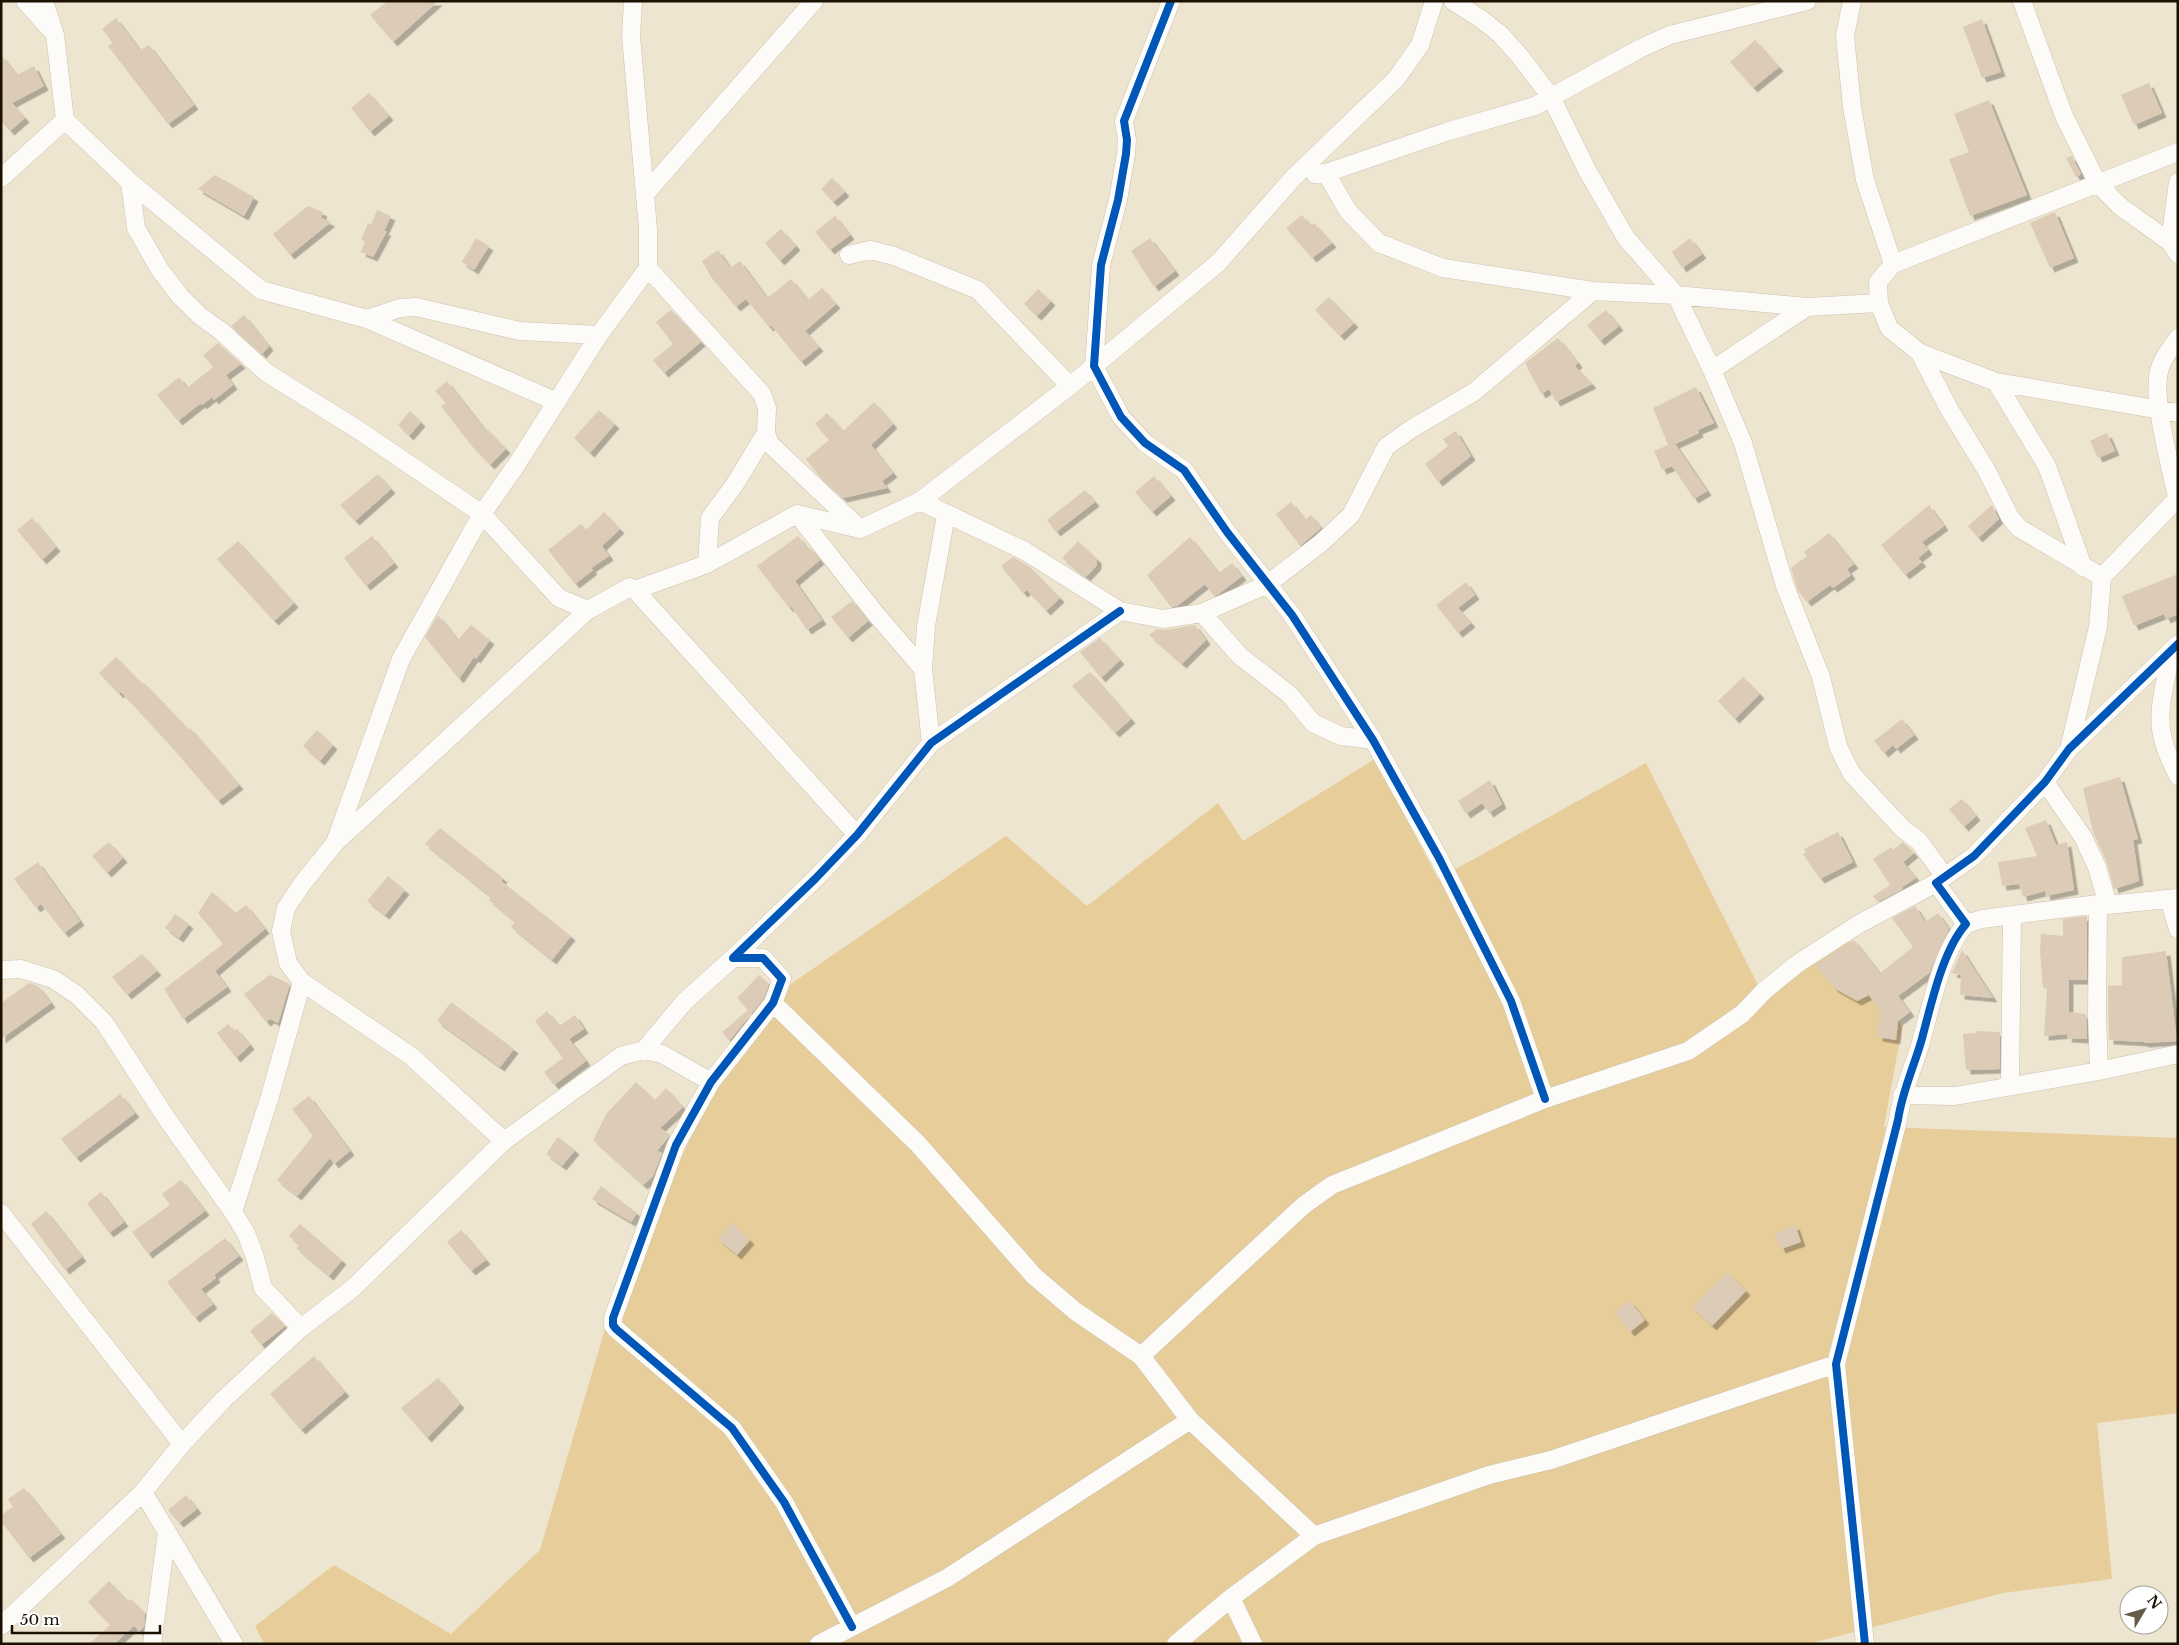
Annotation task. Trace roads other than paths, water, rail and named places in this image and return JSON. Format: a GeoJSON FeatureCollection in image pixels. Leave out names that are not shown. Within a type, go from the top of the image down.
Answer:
{"type":"FeatureCollection","features":[{"type":"Feature","properties":{"kind":"street"},"geometry":{"type":"LineString","coordinates":[[25,1],[55,35]]}},
{"type":"Feature","properties":{"kind":"street"},"geometry":{"type":"LineString","coordinates":[[44,1],[55,35],[65,120],[130,182],[261,290],[367,319],[557,402]]}},
{"type":"Feature","properties":{"kind":"street"},"geometry":{"type":"LineString","coordinates":[[335,843],[401,659],[482,514],[557,402],[599,335],[648,268],[648,229],[631,36],[633,1]]}},
{"type":"Feature","properties":{"kind":"street"},"geometry":{"type":"LineString","coordinates":[[645,194],[814,1]]}},
{"type":"Feature","properties":{"kind":"street"},"geometry":{"type":"LineString","coordinates":[[1172,1],[1124,121],[1127,140],[1126,154],[1118,200],[1101,265],[1094,366],[1122,417],[1144,444],[1184,470],[1203,500],[1292,615],[1373,740],[1439,858],[1511,1001],[1544,1099]]}},
{"type":"Feature","properties":{"kind":"street"},"geometry":{"type":"LineString","coordinates":[[635,590],[707,564],[797,514],[860,529],[920,501],[1070,386],[1218,263],[1294,177],[1396,79],[1420,45],[1434,1]]}},
{"type":"Feature","properties":{"kind":"street"},"geometry":{"type":"LineString","coordinates":[[1453,1],[1500,34],[1551,97],[1588,172],[1626,238],[1676,295],[1712,370],[1743,443],[1785,586],[1821,677],[1838,746],[1852,774],[1903,829],[1919,842],[1966,924]]}},
{"type":"Feature","properties":{"kind":"street"},"geometry":{"type":"LineString","coordinates":[[1294,177],[1326,173],[1446,132],[1535,106],[1641,48],[1670,35],[1807,1]]}},
{"type":"Feature","properties":{"kind":"street"},"geometry":{"type":"LineString","coordinates":[[1852,1],[1845,36],[1852,107],[1865,180],[1893,264]]}},
{"type":"Feature","properties":{"kind":"street"},"geometry":{"type":"LineString","coordinates":[[2022,1],[2064,116],[2098,184],[2122,207],[2174,248]]}},
{"type":"Feature","properties":{"kind":"street"},"geometry":{"type":"LineString","coordinates":[[1,178],[65,120]]}},
{"type":"Feature","properties":{"kind":"street"},"geometry":{"type":"LineString","coordinates":[[2178,152],[1893,264],[1878,282],[1879,302],[1889,328],[1920,353],[1996,382],[2178,413]]}},
{"type":"Feature","properties":{"kind":"street"},"geometry":{"type":"LineString","coordinates":[[1326,173],[1348,211],[1379,244],[1443,268],[1593,291],[1676,295],[1807,307],[1879,302]]}},
{"type":"Feature","properties":{"kind":"street"},"geometry":{"type":"LineString","coordinates":[[130,182],[136,228],[160,270],[180,296],[200,316],[267,372],[357,429],[482,514],[559,598],[588,610]]}},
{"type":"Feature","properties":{"kind":"street"},"geometry":{"type":"LineString","coordinates":[[2174,248],[2178,182]]}},
{"type":"Feature","properties":{"kind":"street"},"geometry":{"type":"LineString","coordinates":[[849,255],[870,250],[894,256],[978,290],[1070,386]]}},
{"type":"Feature","properties":{"kind":"street"},"geometry":{"type":"LineString","coordinates":[[648,268],[762,394],[767,408],[766,433],[770,444],[860,529]]}},
{"type":"Feature","properties":{"kind":"street"},"geometry":{"type":"LineString","coordinates":[[920,501],[946,515],[1026,551],[1120,611],[1163,620],[1202,613],[1268,584],[1321,543],[1351,515],[1386,447],[1411,429],[1474,392],[1593,291]]}},
{"type":"Feature","properties":{"kind":"street"},"geometry":{"type":"LineString","coordinates":[[1712,370],[1807,307]]}},
{"type":"Feature","properties":{"kind":"street"},"geometry":{"type":"LineString","coordinates":[[367,319],[400,308],[416,308],[520,331],[599,335]]}},
{"type":"Feature","properties":{"kind":"street"},"geometry":{"type":"LineString","coordinates":[[2069,749],[2098,627],[2102,577],[2177,500],[2159,410],[2156,383],[2160,366],[2178,338]]}},
{"type":"Feature","properties":{"kind":"street"},"geometry":{"type":"LineString","coordinates":[[1920,353],[1949,409],[1987,471],[2010,517],[2019,528],[2102,577]]}},
{"type":"Feature","properties":{"kind":"street"},"geometry":{"type":"LineString","coordinates":[[1996,382],[2047,466],[2083,567]]}},
{"type":"Feature","properties":{"kind":"street"},"geometry":{"type":"LineString","coordinates":[[707,564],[710,518],[735,484],[766,433]]}},
{"type":"Feature","properties":{"kind":"street"},"geometry":{"type":"LineString","coordinates":[[797,514],[875,613],[923,669]]}},
{"type":"Feature","properties":{"kind":"street"},"geometry":{"type":"LineString","coordinates":[[931,743],[923,669],[926,626],[946,515]]}},
{"type":"Feature","properties":{"kind":"street"},"geometry":{"type":"LineString","coordinates":[[504,1142],[411,1056],[302,982],[288,964],[281,931],[286,908],[335,843],[588,610],[630,586],[635,590],[857,835]]}},
{"type":"Feature","properties":{"kind":"street"},"geometry":{"type":"LineString","coordinates":[[644,1050],[685,1001],[815,879],[857,835],[931,743],[1120,611]]}},
{"type":"Feature","properties":{"kind":"street"},"geometry":{"type":"LineString","coordinates":[[1202,613],[1240,656],[1290,695],[1313,723],[1341,736],[1373,740]]}},
{"type":"Feature","properties":{"kind":"street"},"geometry":{"type":"LineString","coordinates":[[1141,1356],[1316,1195],[1332,1185],[1544,1099],[1688,1051],[1742,1014],[1765,990],[1797,964],[1859,924],[1940,880],[1974,856],[2045,782],[2069,749],[2174,648]]}},
{"type":"Feature","properties":{"kind":"street"},"geometry":{"type":"LineString","coordinates":[[2174,648],[2160,711],[2161,729],[2165,746],[2178,776]]}},
{"type":"Feature","properties":{"kind":"street"},"geometry":{"type":"LineString","coordinates":[[2045,782],[2084,838],[2097,867],[2103,904],[2097,1015],[2100,1071]]}},
{"type":"Feature","properties":{"kind":"street"},"geometry":{"type":"LineString","coordinates":[[1865,1644],[1836,1364],[1898,1120],[1902,1096],[1920,1045],[1936,986],[1957,934],[1966,924],[1982,919],[2103,904],[2173,899],[2178,929]]}},
{"type":"Feature","properties":{"kind":"street"},"geometry":{"type":"LineString","coordinates":[[2010,1086],[2012,915]]}},
{"type":"Feature","properties":{"kind":"street"},"geometry":{"type":"LineString","coordinates":[[733,958],[763,958],[782,979],[773,1003],[711,1082],[676,1145],[613,1318],[613,1325],[732,1428],[784,1502],[852,1628]]}},
{"type":"Feature","properties":{"kind":"street"},"geometry":{"type":"LineString","coordinates":[[1,970],[21,969],[53,979],[77,995],[104,1022],[167,1119],[246,1233],[256,1257],[263,1288],[301,1328]]}},
{"type":"Feature","properties":{"kind":"street"},"geometry":{"type":"LineString","coordinates":[[233,1212],[270,1096],[302,982]]}},
{"type":"Feature","properties":{"kind":"street"},"geometry":{"type":"LineString","coordinates":[[773,1003],[918,1144],[1034,1276],[1075,1311],[1141,1356],[1190,1420],[1314,1536]]}},
{"type":"Feature","properties":{"kind":"street"},"geometry":{"type":"LineString","coordinates":[[1,1626],[143,1492],[182,1444],[224,1400],[301,1328],[353,1288],[504,1142],[621,1056],[644,1050],[662,1054],[711,1082]]}},
{"type":"Feature","properties":{"kind":"street"},"geometry":{"type":"LineString","coordinates":[[1902,1096],[1955,1096],[2100,1071],[2178,1054]]}},
{"type":"Feature","properties":{"kind":"street"},"geometry":{"type":"LineString","coordinates":[[1,1213],[182,1444]]}},
{"type":"Feature","properties":{"kind":"street"},"geometry":{"type":"LineString","coordinates":[[1176,1644],[1231,1598],[1314,1536],[1489,1475],[1551,1460],[1836,1364]]}},
{"type":"Feature","properties":{"kind":"street"},"geometry":{"type":"LineString","coordinates":[[819,1644],[947,1578],[1190,1420]]}},
{"type":"Feature","properties":{"kind":"street"},"geometry":{"type":"LineString","coordinates":[[143,1492],[234,1644]]}},
{"type":"Feature","properties":{"kind":"street"},"geometry":{"type":"LineString","coordinates":[[152,1644],[167,1532]]}},
{"type":"Feature","properties":{"kind":"street"},"geometry":{"type":"LineString","coordinates":[[1231,1598],[1253,1644]]}}]}
